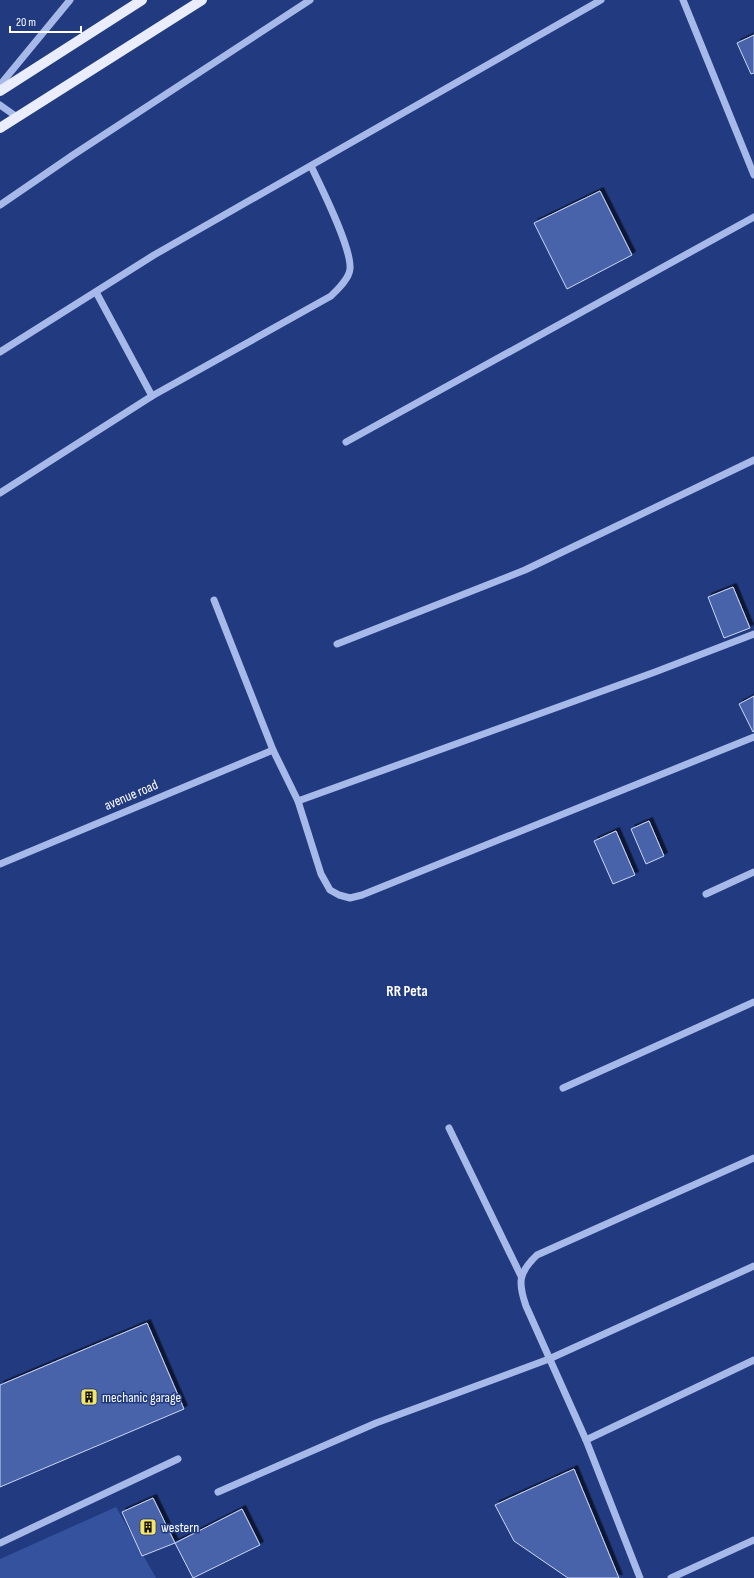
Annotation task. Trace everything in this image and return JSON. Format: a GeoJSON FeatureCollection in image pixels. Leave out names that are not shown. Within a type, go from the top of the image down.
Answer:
{"type":"FeatureCollection","features":[{"type":"Feature","properties":{"kind":"main road"},"geometry":{"type":"LineString","coordinates":[[0,91],[142,0]]}},
{"type":"Feature","properties":{"kind":"main road"},"geometry":{"type":"LineString","coordinates":[[0,128],[202,0]]}},
{"type":"Feature","properties":{"kind":"street"},"geometry":{"type":"LineString","coordinates":[[0,85],[70,0]]}},
{"type":"Feature","properties":{"kind":"street"},"geometry":{"type":"LineString","coordinates":[[0,205],[73,155],[310,0]]}},
{"type":"Feature","properties":{"kind":"street"},"geometry":{"type":"LineString","coordinates":[[0,352],[154,255],[601,0]]}},
{"type":"Feature","properties":{"kind":"street"},"geometry":{"type":"LineString","coordinates":[[683,0],[754,175]]}},
{"type":"Feature","properties":{"kind":"street"},"geometry":{"type":"LineString","coordinates":[[0,105],[17,117]]}},
{"type":"Feature","properties":{"kind":"street"},"geometry":{"type":"LineString","coordinates":[[0,493],[152,396],[331,296],[342,285],[350,269],[347,248],[311,166]]}},
{"type":"Feature","properties":{"kind":"street"},"geometry":{"type":"LineString","coordinates":[[346,442],[754,217]]}},
{"type":"Feature","properties":{"kind":"street"},"geometry":{"type":"LineString","coordinates":[[96,292],[152,396]]}},
{"type":"Feature","properties":{"kind":"street"},"geometry":{"type":"LineString","coordinates":[[337,644],[525,570],[754,460]]}},
{"type":"Feature","properties":{"kind":"street"},"geometry":{"type":"LineString","coordinates":[[214,600],[272,750],[298,801],[321,874],[330,890],[339,895],[350,898],[377,889],[754,738]]}},
{"type":"Feature","properties":{"kind":"street"},"geometry":{"type":"LineString","coordinates":[[298,801],[655,672],[754,634]]}},
{"type":"Feature","properties":{"kind":"street","name":"avenue road"},"geometry":{"type":"LineString","coordinates":[[0,864],[272,750]]}},
{"type":"Feature","properties":{"kind":"street"},"geometry":{"type":"LineString","coordinates":[[706,894],[754,872]]}},
{"type":"Feature","properties":{"kind":"street"},"geometry":{"type":"LineString","coordinates":[[563,1088],[754,1002]]}},
{"type":"Feature","properties":{"kind":"street"},"geometry":{"type":"LineString","coordinates":[[449,1128],[521,1276],[521,1291],[526,1306],[586,1440],[640,1578]]}},
{"type":"Feature","properties":{"kind":"street"},"geometry":{"type":"LineString","coordinates":[[521,1276],[527,1265],[537,1255],[754,1158]]}},
{"type":"Feature","properties":{"kind":"street"},"geometry":{"type":"LineString","coordinates":[[218,1492],[376,1423],[549,1359],[754,1266]]}},
{"type":"Feature","properties":{"kind":"street"},"geometry":{"type":"LineString","coordinates":[[586,1440],[754,1360]]}},
{"type":"Feature","properties":{"kind":"street"},"geometry":{"type":"LineString","coordinates":[[0,1543],[178,1459]]}},
{"type":"Feature","properties":{"kind":"street"},"geometry":{"type":"LineString","coordinates":[[671,1578],[754,1540]]}},
{"type":"Feature","properties":{"kind":"shaded area"},"geometry":{"type":"Polygon","coordinates":[[[116,1507],[156,1578],[0,1578],[0,1559],[116,1507]]]}},
{"type":"Feature","properties":{"kind":"building"},"geometry":{"type":"Polygon","coordinates":[[[754,35],[754,73],[751,74],[737,43],[754,35]]]}},
{"type":"Feature","properties":{"kind":"building"},"geometry":{"type":"Polygon","coordinates":[[[600,191],[632,255],[567,289],[534,223],[600,191]]]}},
{"type":"Feature","properties":{"kind":"building"},"geometry":{"type":"Polygon","coordinates":[[[733,587],[750,628],[724,638],[708,597],[733,587]]]}},
{"type":"Feature","properties":{"kind":"building"},"geometry":{"type":"Polygon","coordinates":[[[754,696],[754,731],[753,732],[739,704],[754,696]]]}},
{"type":"Feature","properties":{"kind":"building"},"geometry":{"type":"Polygon","coordinates":[[[649,821],[664,856],[646,864],[631,829],[649,821]]]}},
{"type":"Feature","properties":{"kind":"building"},"geometry":{"type":"Polygon","coordinates":[[[616,831],[635,875],[613,884],[594,841],[616,831]]]}},
{"type":"Feature","properties":{"kind":"building","name":"mechanic garage"},"geometry":{"type":"Polygon","coordinates":[[[147,1323],[184,1409],[0,1487],[0,1385],[147,1323]]]}},
{"type":"Feature","properties":{"kind":"building"},"geometry":{"type":"Polygon","coordinates":[[[574,1469],[619,1578],[568,1578],[514,1541],[495,1505],[574,1469]]]}},
{"type":"Feature","properties":{"kind":"building","name":"western"},"geometry":{"type":"Polygon","coordinates":[[[153,1498],[175,1543],[142,1556],[122,1512],[153,1498]]]}},
{"type":"Feature","properties":{"kind":"building"},"geometry":{"type":"Polygon","coordinates":[[[242,1509],[260,1545],[193,1578],[175,1543],[242,1509]]]}},
{"type":"Feature","properties":{"kind":"place","name":"mechanic garage"},"geometry":{"type":"Point","coordinates":[89,1397]}},
{"type":"Feature","properties":{"kind":"place","name":"western"},"geometry":{"type":"Point","coordinates":[148,1527]}},
{"type":"Feature","properties":{"kind":"district","name":"RR Peta"},"geometry":{"type":"Point","coordinates":[407,991]}}]}
